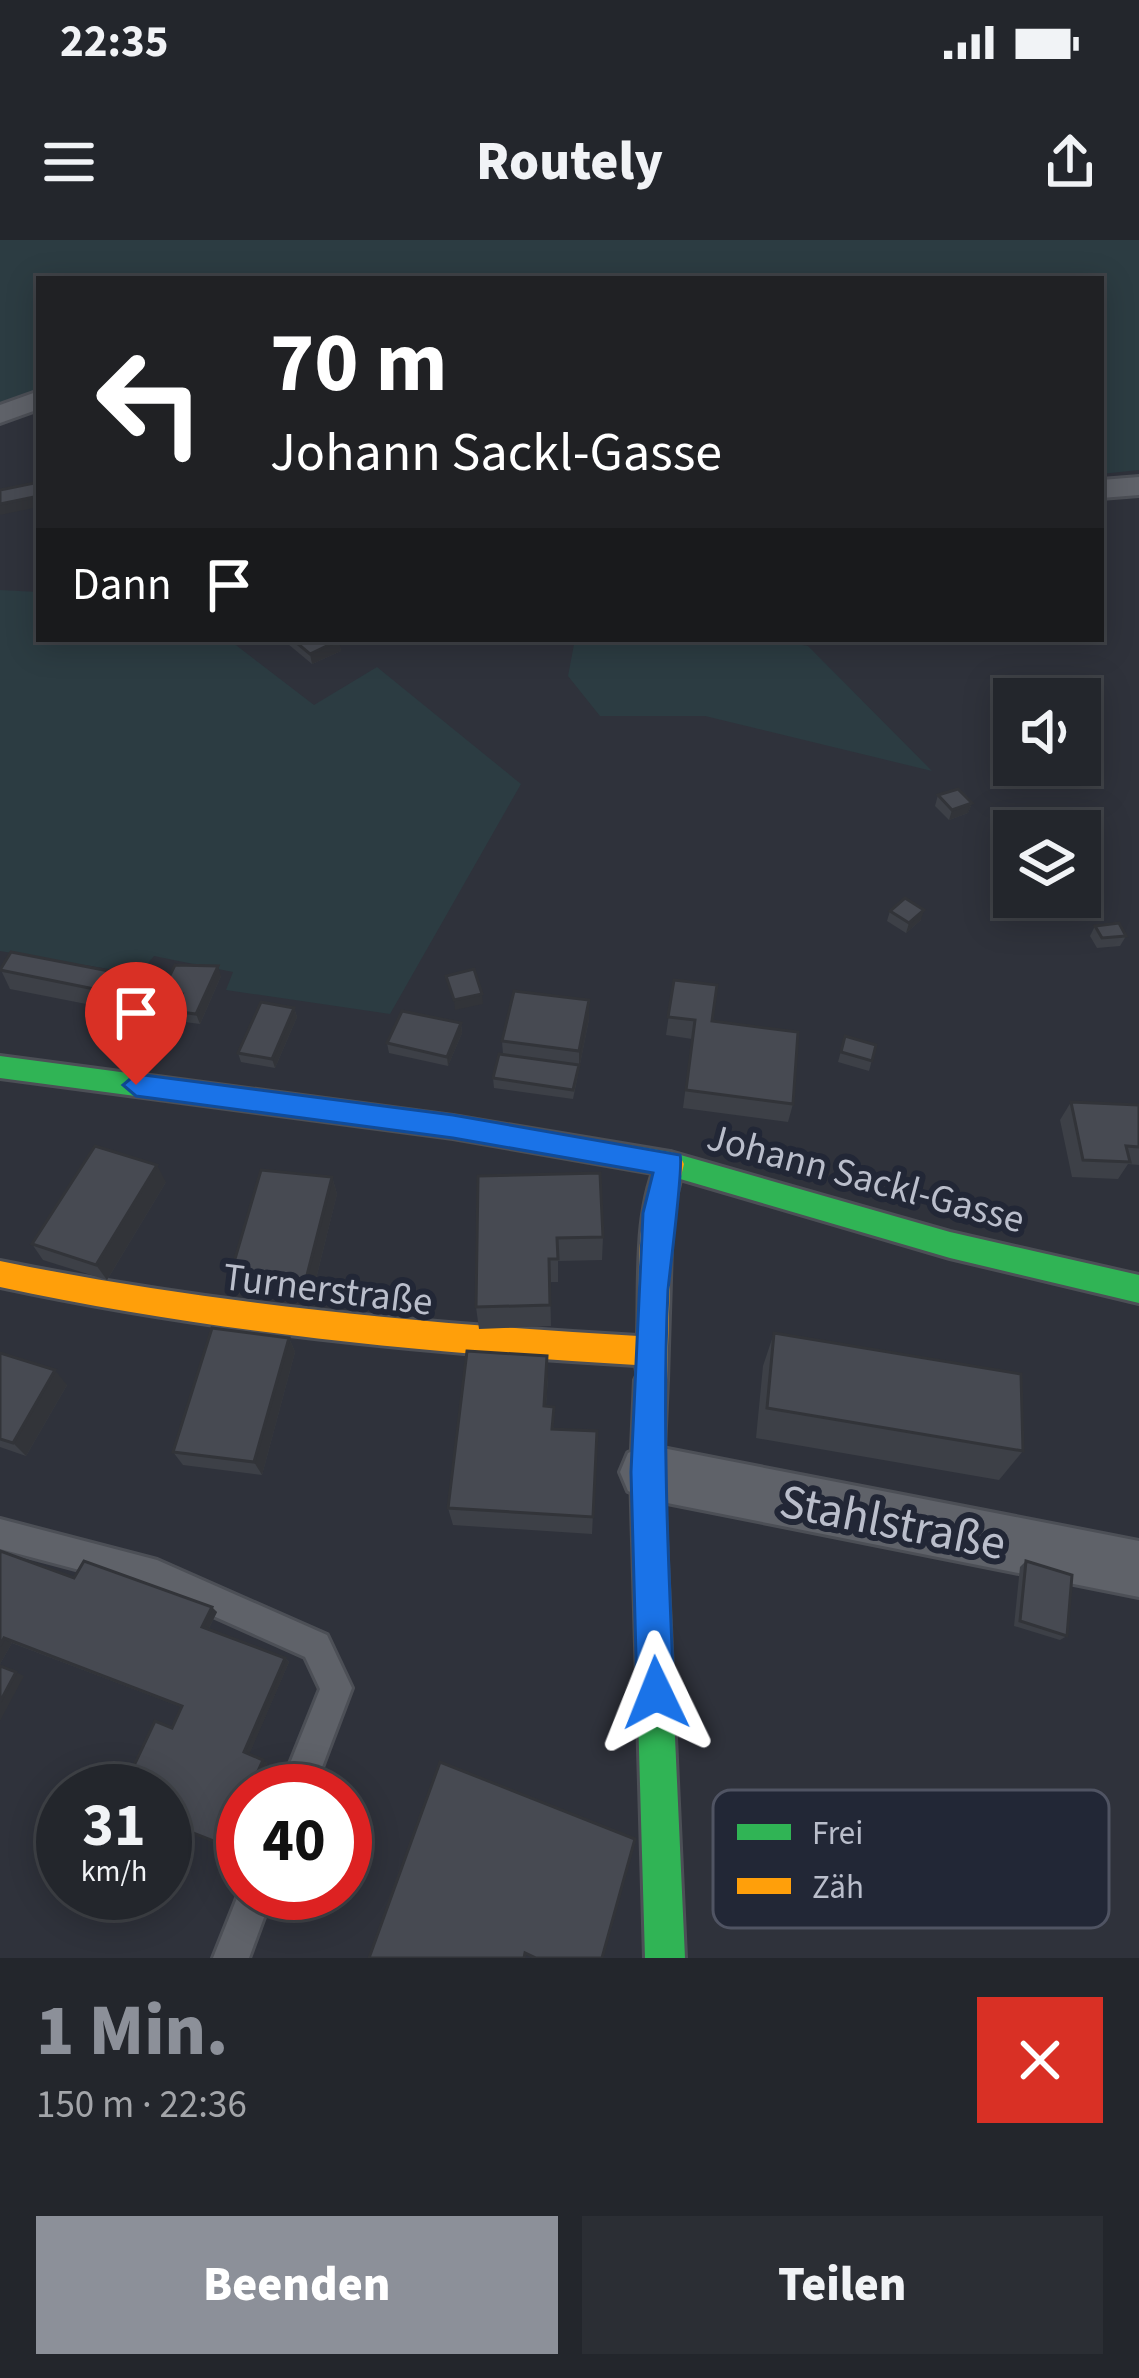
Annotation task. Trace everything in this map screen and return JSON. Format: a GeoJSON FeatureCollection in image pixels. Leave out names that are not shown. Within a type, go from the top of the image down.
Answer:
{"type":"FeatureCollection","features":[{"type":"Feature","properties":{"kind":"street"},"geometry":{"type":"LineString","coordinates":[[0,416],[36,400]]}},
{"type":"Feature","properties":{"kind":"street"},"geometry":{"type":"LineString","coordinates":[[1104,489],[1139,486]]}},
{"type":"Feature","properties":{"kind":"street","name":"Johann Sackl-Gasse"},"geometry":{"type":"LineString","coordinates":[[0,1067],[453,1127],[670,1164],[950,1245],[1139,1289]]}},
{"type":"Feature","properties":{"kind":"street"},"geometry":{"type":"LineString","coordinates":[[665,1958],[647,1472],[658,1213],[670,1164]]}},
{"type":"Feature","properties":{"kind":"street","name":"Turnerstraße"},"geometry":{"type":"LineString","coordinates":[[0,1274],[81,1295],[436,1341],[650,1351]]}},
{"type":"Feature","properties":{"kind":"street","name":"Stahlstraße"},"geometry":{"type":"LineString","coordinates":[[647,1472],[1139,1569]]}},
{"type":"Feature","properties":{"kind":"lane"},"geometry":{"type":"LineString","coordinates":[[0,1534],[157,1575],[316,1646],[335,1688],[306,1764]]}},
{"type":"Feature","properties":{"kind":"lane"},"geometry":{"type":"LineString","coordinates":[[231,1958],[246,1920]]}},
{"type":"Feature","properties":{"kind":"shaded area"},"geometry":{"type":"Polygon","coordinates":[[[0,240],[1139,240],[1139,470],[1104,474],[1104,276],[36,276],[36,400],[0,415],[0,240]]]}},
{"type":"Feature","properties":{"kind":"shaded area"},"geometry":{"type":"Polygon","coordinates":[[[0,590],[36,592],[36,642],[232,642],[314,705],[377,667],[521,784],[390,1014],[226,990],[233,972],[154,956],[139,974],[0,951],[0,590]]]}},
{"type":"Feature","properties":{"kind":"shaded area"},"geometry":{"type":"Polygon","coordinates":[[[574,642],[808,646],[932,771],[705,716],[600,716],[568,676],[574,642]]]}},
{"type":"Feature","properties":{"kind":"building"},"geometry":{"type":"Polygon","coordinates":[[[36,483],[36,497],[0,504],[0,490],[36,483]]]}},
{"type":"Feature","properties":{"kind":"building"},"geometry":{"type":"Polygon","coordinates":[[[296,642],[335,642],[310,654],[296,642]]]}},
{"type":"Feature","properties":{"kind":"building"},"geometry":{"type":"Polygon","coordinates":[[[958,789],[972,803],[952,810],[938,795],[958,789]]]}},
{"type":"Feature","properties":{"kind":"building"},"geometry":{"type":"Polygon","coordinates":[[[905,898],[924,910],[909,923],[890,911],[905,898]]]}},
{"type":"Feature","properties":{"kind":"building"},"geometry":{"type":"Polygon","coordinates":[[[1119,923],[1126,936],[1102,938],[1095,926],[1119,923]]]}},
{"type":"Feature","properties":{"kind":"building"},"geometry":{"type":"Polygon","coordinates":[[[11,952],[140,977],[129,996],[0,970],[11,952]]]}},
{"type":"Feature","properties":{"kind":"building"},"geometry":{"type":"Polygon","coordinates":[[[175,965],[218,966],[196,1014],[173,1011],[182,994],[162,991],[175,965]]]}},
{"type":"Feature","properties":{"kind":"building"},"geometry":{"type":"Polygon","coordinates":[[[474,969],[482,994],[454,1000],[446,976],[474,969]]]}},
{"type":"Feature","properties":{"kind":"building"},"geometry":{"type":"Polygon","coordinates":[[[674,980],[717,985],[712,1021],[798,1032],[793,1104],[686,1090],[695,1020],[668,1017],[674,980]]]}},
{"type":"Feature","properties":{"kind":"building"},"geometry":{"type":"Polygon","coordinates":[[[514,991],[589,1000],[579,1051],[502,1041],[514,991]]]}},
{"type":"Feature","properties":{"kind":"building"},"geometry":{"type":"Polygon","coordinates":[[[261,1002],[294,1008],[272,1059],[238,1053],[261,1002]]]}},
{"type":"Feature","properties":{"kind":"building"},"geometry":{"type":"Polygon","coordinates":[[[402,1011],[461,1023],[447,1057],[387,1043],[402,1011]]]}},
{"type":"Feature","properties":{"kind":"building"},"geometry":{"type":"Polygon","coordinates":[[[845,1036],[876,1045],[872,1061],[841,1052],[845,1036]]]}},
{"type":"Feature","properties":{"kind":"building"},"geometry":{"type":"Polygon","coordinates":[[[499,1054],[579,1065],[573,1090],[493,1078],[499,1054]]]}},
{"type":"Feature","properties":{"kind":"building"},"geometry":{"type":"Polygon","coordinates":[[[1071,1102],[1139,1105],[1139,1147],[1126,1146],[1130,1162],[1083,1160],[1071,1102]]]}},
{"type":"Feature","properties":{"kind":"building"},"geometry":{"type":"Polygon","coordinates":[[[95,1146],[157,1165],[96,1265],[32,1244],[95,1146]]]}},
{"type":"Feature","properties":{"kind":"building"},"geometry":{"type":"Polygon","coordinates":[[[261,1170],[332,1177],[305,1283],[230,1276],[261,1170]]]}},
{"type":"Feature","properties":{"kind":"building"},"geometry":{"type":"Polygon","coordinates":[[[600,1173],[603,1237],[557,1238],[558,1259],[549,1259],[550,1305],[476,1307],[478,1176],[600,1173]]]}},
{"type":"Feature","properties":{"kind":"building"},"geometry":{"type":"Polygon","coordinates":[[[212,1328],[289,1338],[254,1462],[173,1452],[212,1328]]]}},
{"type":"Feature","properties":{"kind":"building"},"geometry":{"type":"Polygon","coordinates":[[[774,1333],[1021,1374],[1023,1451],[767,1408],[774,1333]]]}},
{"type":"Feature","properties":{"kind":"building"},"geometry":{"type":"Polygon","coordinates":[[[467,1351],[547,1356],[544,1406],[554,1407],[552,1429],[597,1431],[593,1517],[448,1508],[467,1351]]]}},
{"type":"Feature","properties":{"kind":"building"},"geometry":{"type":"Polygon","coordinates":[[[0,1353],[55,1370],[13,1443],[0,1439],[0,1353]]]}},
{"type":"Feature","properties":{"kind":"building"},"geometry":{"type":"Polygon","coordinates":[[[0,1551],[74,1578],[84,1561],[212,1607],[202,1627],[285,1658],[244,1752],[263,1760],[261,1764],[216,1764],[216,1842],[192,1833],[192,1764],[135,1764],[155,1721],[172,1728],[182,1706],[4,1638],[0,1646],[0,1551]]]}},
{"type":"Feature","properties":{"kind":"building"},"geometry":{"type":"Polygon","coordinates":[[[1026,1561],[1072,1575],[1067,1636],[1020,1621],[1026,1561]]]}},
{"type":"Feature","properties":{"kind":"building"},"geometry":{"type":"Polygon","coordinates":[[[0,1666],[16,1672],[0,1702],[0,1666]]]}},
{"type":"Feature","properties":{"kind":"building"},"geometry":{"type":"Polygon","coordinates":[[[440,1762],[635,1839],[602,1958],[536,1958],[525,1953],[524,1958],[369,1958],[440,1762]]]}},
{"type":"Feature","properties":{"kind":"traffic: fast"},"geometry":{"type":"LineString","coordinates":[[0,1067],[453,1127],[670,1164],[950,1245],[1139,1289]]}},
{"type":"Feature","properties":{"kind":"traffic: fast"},"geometry":{"type":"LineString","coordinates":[[651,1380],[647,1472],[665,1958]]}},
{"type":"Feature","properties":{"kind":"traffic: slow"},"geometry":{"type":"LineString","coordinates":[[651,1380],[658,1213],[670,1164]]}},
{"type":"Feature","properties":{"kind":"traffic: slow"},"geometry":{"type":"LineString","coordinates":[[0,1274],[161,1305],[323,1327],[650,1351]]}},
{"type":"Feature","properties":{"kind":"route"},"geometry":{"type":"LineString","coordinates":[[136,1085],[453,1127],[670,1164],[658,1213],[650,1351],[647,1472],[656,1693]]}}]}
